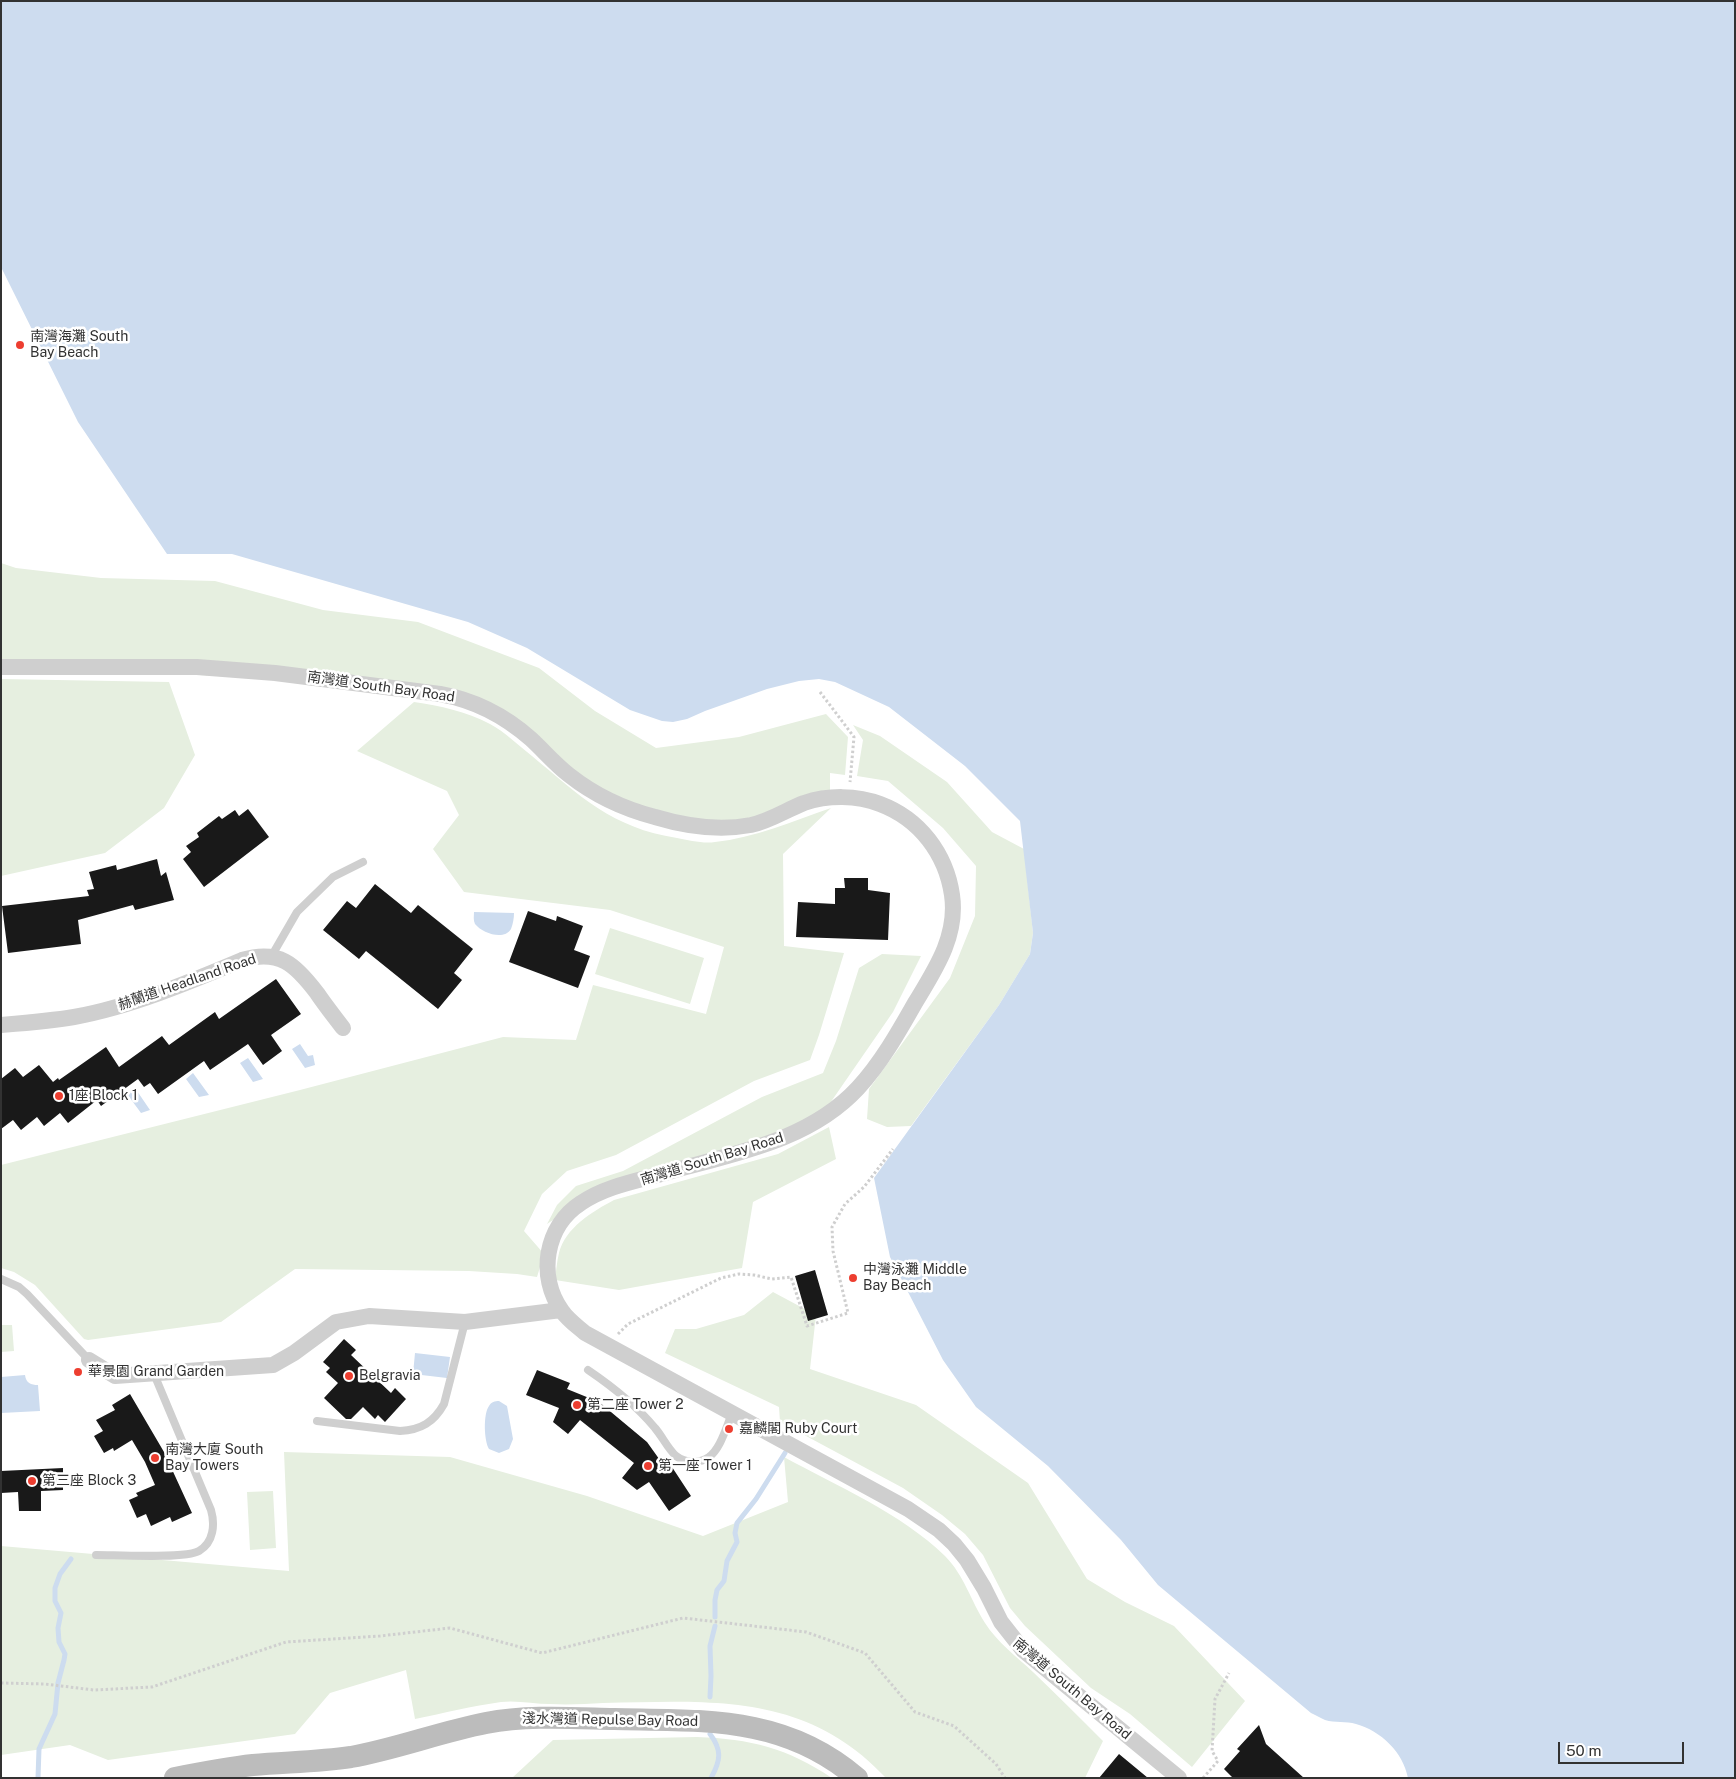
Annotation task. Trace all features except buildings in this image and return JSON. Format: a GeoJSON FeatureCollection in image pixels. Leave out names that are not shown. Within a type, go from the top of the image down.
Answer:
{"type":"FeatureCollection","features":[{"type":"Feature","properties":{"kind":"main road","name":"淺水灣道 Repulse Bay Road"},"geometry":{"type":"LineString","coordinates":[[175,1778],[240,1767],[350,1757],[479,1724],[502,1720],[544,1718],[698,1721],[763,1729],[790,1737],[813,1748],[841,1765],[857,1778]]}},
{"type":"Feature","properties":{"kind":"street","name":"南灣道 South Bay Road"},"geometry":{"type":"LineString","coordinates":[[1,666],[170,666],[221,668],[284,674],[450,696],[476,704],[501,717],[530,738],[571,777],[597,793],[643,814],[685,824],[728,827],[750,825],[812,801],[834,797],[848,797],[881,804],[904,816],[923,830],[938,854],[949,882],[953,916],[947,944],[936,968],[878,1064],[847,1099],[824,1117],[798,1132],[775,1141],[611,1189],[591,1197],[574,1207],[560,1223],[551,1244],[548,1260],[549,1284],[561,1310],[585,1333],[908,1509],[940,1530],[972,1567],[1001,1622],[1023,1650],[1179,1778]]}},
{"type":"Feature","properties":{"kind":"street","name":"赫蘭道 Headland Road"},"geometry":{"type":"LineString","coordinates":[[1,1026],[75,1017],[103,1010],[169,989],[254,956],[280,959],[302,973],[342,1028]]}},
{"type":"Feature","properties":{"kind":"street"},"geometry":{"type":"LineString","coordinates":[[89,1360],[115,1376],[273,1365],[294,1353],[336,1322],[368,1316],[466,1322],[561,1310]]}},
{"type":"Feature","properties":{"kind":"lane"},"geometry":{"type":"LineString","coordinates":[[271,957],[297,912],[333,876],[363,862]]}},
{"type":"Feature","properties":{"kind":"lane"},"geometry":{"type":"LineString","coordinates":[[1,1279],[19,1287],[27,1294],[89,1360]]}},
{"type":"Feature","properties":{"kind":"lane"},"geometry":{"type":"LineString","coordinates":[[316,1421],[400,1432],[412,1431],[427,1425],[439,1414],[444,1404],[466,1322]]}},
{"type":"Feature","properties":{"kind":"lane"},"geometry":{"type":"LineString","coordinates":[[588,1370],[624,1396],[656,1428],[676,1455],[686,1461],[697,1462],[708,1458],[716,1450],[732,1414]]}},
{"type":"Feature","properties":{"kind":"lane"},"geometry":{"type":"LineString","coordinates":[[96,1555],[185,1555],[200,1551],[210,1538],[213,1530],[214,1520],[211,1510],[154,1374]]}},
{"type":"Feature","properties":{"kind":"path"},"geometry":{"type":"LineString","coordinates":[[820,692],[854,737],[848,797]]}},
{"type":"Feature","properties":{"kind":"path"},"geometry":{"type":"LineString","coordinates":[[610,1347],[619,1332],[628,1324],[721,1278],[732,1275],[747,1274],[772,1279],[791,1277],[806,1326],[848,1313],[833,1251],[832,1227],[845,1204],[864,1187],[892,1149]]}},
{"type":"Feature","properties":{"kind":"path"},"geometry":{"type":"LineString","coordinates":[[1,1683],[45,1684],[94,1690],[152,1687],[286,1642],[380,1636],[450,1628],[542,1653],[683,1618],[806,1632],[865,1653],[915,1712],[954,1726],[996,1764],[1005,1778]]}},
{"type":"Feature","properties":{"kind":"path"},"geometry":{"type":"LineString","coordinates":[[1203,1778],[1218,1761],[1212,1751],[1216,1699],[1229,1673]]}},
{"type":"Feature","properties":{"kind":"green space"},"geometry":{"type":"Polygon","coordinates":[[[1,563],[16,568],[101,578],[215,581],[323,610],[418,622],[539,668],[595,711],[656,748],[739,737],[826,714],[848,737],[845,775],[830,773],[830,796],[729,828],[623,810],[516,728],[416,687],[1,664],[1,563]]]}},
{"type":"Feature","properties":{"kind":"green space"},"geometry":{"type":"Polygon","coordinates":[[[1,679],[169,682],[195,755],[164,808],[105,853],[1,876],[1,679]]]}},
{"type":"Feature","properties":{"kind":"green space"},"geometry":{"type":"Polygon","coordinates":[[[414,702],[453,710],[496,727],[598,808],[634,827],[654,833],[701,842],[730,840],[773,828],[831,808],[783,854],[784,946],[844,953],[810,1060],[754,1081],[616,1155],[567,1171],[542,1194],[524,1231],[544,1254],[537,1277],[469,1271],[295,1269],[221,1322],[84,1339],[35,1285],[14,1272],[1,1268],[1,1165],[503,1037],[576,1040],[593,985],[706,1014],[724,947],[610,910],[464,892],[433,849],[459,815],[447,791],[357,751],[414,702]]]}},
{"type":"Feature","properties":{"kind":"green space"},"geometry":{"type":"Polygon","coordinates":[[[853,725],[880,736],[947,782],[992,832],[1024,849],[1033,933],[1030,954],[999,1005],[911,1126],[887,1127],[867,1119],[869,1089],[950,978],[975,916],[976,866],[943,828],[888,781],[857,776],[863,740],[853,725]]]}},
{"type":"Feature","properties":{"kind":"green space"},"geometry":{"type":"Polygon","coordinates":[[[610,928],[704,958],[690,1004],[595,974],[610,928]]]}},
{"type":"Feature","properties":{"kind":"green space"},"geometry":{"type":"Polygon","coordinates":[[[882,954],[921,956],[893,1012],[826,1109],[771,1136],[562,1214],[547,1224],[557,1205],[576,1186],[623,1171],[762,1097],[823,1073],[836,1041],[859,968],[882,954]]]}},
{"type":"Feature","properties":{"kind":"green space"},"geometry":{"type":"Polygon","coordinates":[[[829,1127],[836,1159],[753,1202],[742,1268],[619,1290],[555,1280],[559,1253],[567,1236],[581,1221],[606,1204],[614,1200],[778,1154],[829,1127]]]}},
{"type":"Feature","properties":{"kind":"green space"},"geometry":{"type":"Polygon","coordinates":[[[773,1292],[816,1315],[810,1369],[916,1405],[1028,1483],[1087,1579],[1125,1602],[1174,1626],[1245,1701],[1192,1767],[1130,1714],[1091,1688],[1025,1626],[1010,1608],[983,1555],[965,1534],[942,1515],[903,1488],[780,1422],[779,1407],[665,1353],[675,1329],[696,1329],[744,1315],[773,1292]]]}},
{"type":"Feature","properties":{"kind":"green space"},"geometry":{"type":"Polygon","coordinates":[[[1,1325],[12,1325],[14,1351],[1,1352],[1,1325]]]}},
{"type":"Feature","properties":{"kind":"green space"},"geometry":{"type":"Polygon","coordinates":[[[284,1452],[450,1457],[587,1496],[703,1536],[788,1502],[784,1457],[889,1513],[909,1526],[945,1556],[957,1571],[980,1615],[995,1637],[1103,1741],[1085,1778],[886,1778],[855,1750],[823,1730],[790,1716],[755,1707],[681,1702],[544,1704],[501,1702],[415,1719],[406,1670],[330,1693],[295,1734],[108,1760],[70,1745],[1,1755],[1,1546],[289,1571],[284,1452]]]}},
{"type":"Feature","properties":{"kind":"green space"},"geometry":{"type":"Polygon","coordinates":[[[273,1491],[276,1548],[250,1550],[247,1492],[273,1491]]]}},
{"type":"Feature","properties":{"kind":"green space"},"geometry":{"type":"Polygon","coordinates":[[[697,1737],[735,1740],[768,1747],[800,1759],[832,1778],[512,1778],[553,1740],[697,1737]]]}},
{"type":"Feature","properties":{"kind":"water"},"geometry":{"type":"Polygon","coordinates":[[[1,1],[1735,1],[1735,1778],[1408,1778],[1396,1751],[1382,1737],[1365,1727],[1325,1720],[1311,1713],[1158,1585],[1121,1540],[1048,1466],[976,1407],[943,1360],[890,1257],[874,1178],[999,1005],[1030,954],[1033,933],[1020,821],[965,766],[889,707],[835,682],[819,679],[799,681],[767,689],[687,719],[673,722],[662,721],[630,710],[527,648],[468,622],[232,554],[167,554],[78,422],[1,267],[1,1]]]}},
{"type":"Feature","properties":{"kind":"water"},"geometry":{"type":"Polygon","coordinates":[[[474,912],[514,913],[511,929],[503,935],[488,933],[475,924],[474,912]]]}},
{"type":"Feature","properties":{"kind":"water"},"geometry":{"type":"Polygon","coordinates":[[[300,1044],[308,1056],[313,1055],[315,1065],[305,1068],[292,1049],[300,1044]]]}},
{"type":"Feature","properties":{"kind":"water"},"geometry":{"type":"Polygon","coordinates":[[[248,1058],[263,1079],[253,1082],[240,1063],[248,1058]]]}},
{"type":"Feature","properties":{"kind":"water"},"geometry":{"type":"Polygon","coordinates":[[[193,1073],[209,1095],[199,1097],[186,1079],[193,1073]]]}},
{"type":"Feature","properties":{"kind":"water"},"geometry":{"type":"Polygon","coordinates":[[[135,1088],[150,1110],[141,1113],[127,1094],[135,1088]]]}},
{"type":"Feature","properties":{"kind":"water"},"geometry":{"type":"Polygon","coordinates":[[[415,1353],[450,1357],[447,1378],[413,1374],[415,1353]]]}},
{"type":"Feature","properties":{"kind":"water"},"geometry":{"type":"Polygon","coordinates":[[[25,1375],[29,1383],[38,1385],[40,1411],[1,1413],[1,1377],[25,1375]]]}},
{"type":"Feature","properties":{"kind":"water"},"geometry":{"type":"Polygon","coordinates":[[[499,1401],[507,1406],[513,1439],[509,1449],[499,1453],[489,1449],[485,1428],[489,1406],[493,1402],[499,1401]]]}},
{"type":"Feature","properties":{"kind":"waterway"},"geometry":{"type":"LineString","coordinates":[[715,1617],[717,1590],[724,1581],[727,1561],[737,1542],[735,1533],[737,1523],[756,1499],[785,1453]]}},
{"type":"Feature","properties":{"kind":"waterway"},"geometry":{"type":"LineString","coordinates":[[38,1778],[39,1749],[55,1714],[58,1683],[65,1654],[59,1642],[58,1628],[61,1613],[55,1601],[55,1588],[60,1574],[71,1559]]}},
{"type":"Feature","properties":{"kind":"waterway"},"geometry":{"type":"LineString","coordinates":[[710,1697],[710,1646],[715,1626]]}},
{"type":"Feature","properties":{"kind":"waterway"},"geometry":{"type":"LineString","coordinates":[[710,1734],[717,1745],[719,1755],[717,1766],[711,1778]]}},
{"type":"Feature","properties":{"kind":"place","name":"南灣海灘 South Bay Beach"},"geometry":{"type":"Point","coordinates":[20,345]}},
{"type":"Feature","properties":{"kind":"place","name":"1座 Block 1"},"geometry":{"type":"Point","coordinates":[59,1096]}},
{"type":"Feature","properties":{"kind":"place","name":"中灣泳灘 Middle Bay Beach"},"geometry":{"type":"Point","coordinates":[853,1278]}},
{"type":"Feature","properties":{"kind":"place","name":"華景園 Grand Garden"},"geometry":{"type":"Point","coordinates":[78,1372]}},
{"type":"Feature","properties":{"kind":"place","name":"Belgravia"},"geometry":{"type":"Point","coordinates":[349,1376]}},
{"type":"Feature","properties":{"kind":"place","name":"第二座 Tower 2"},"geometry":{"type":"Point","coordinates":[577,1405]}},
{"type":"Feature","properties":{"kind":"place","name":"嘉麟閣 Ruby Court"},"geometry":{"type":"Point","coordinates":[729,1429]}},
{"type":"Feature","properties":{"kind":"place","name":"南灣大廈 South Bay Towers"},"geometry":{"type":"Point","coordinates":[155,1458]}},
{"type":"Feature","properties":{"kind":"place","name":"第一座 Tower 1"},"geometry":{"type":"Point","coordinates":[648,1466]}},
{"type":"Feature","properties":{"kind":"place","name":"第三座 Block 3"},"geometry":{"type":"Point","coordinates":[32,1481]}}]}
